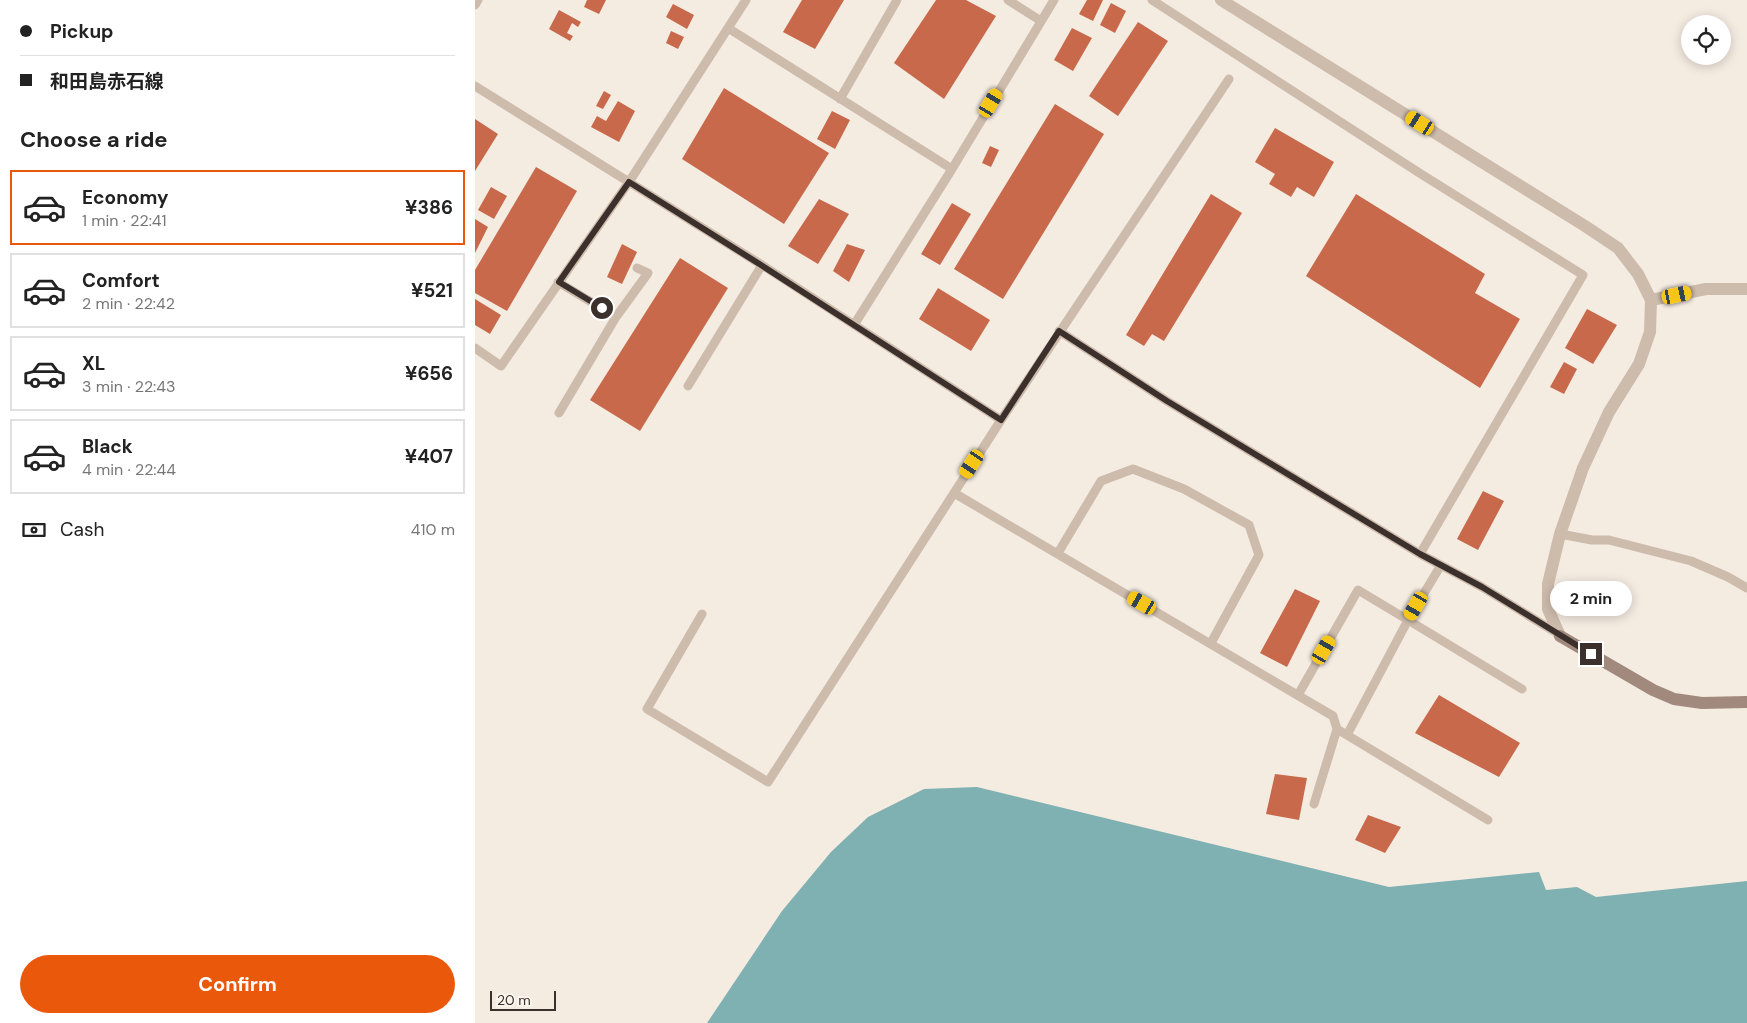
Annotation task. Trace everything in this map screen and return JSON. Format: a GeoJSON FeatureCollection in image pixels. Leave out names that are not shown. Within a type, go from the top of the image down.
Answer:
{"type":"FeatureCollection","features":[{"type":"Feature","properties":{"kind":"main road"},"geometry":{"type":"LineString","coordinates":[[1560,636],[1653,690],[1674,699],[1702,703],[1747,702]]}},
{"type":"Feature","properties":{"kind":"street"},"geometry":{"type":"LineString","coordinates":[[1221,0],[1618,248],[1638,274],[1651,300],[1650,332],[1639,364],[1609,412],[1583,468],[1560,534],[1549,584],[1548,609],[1560,636]]}},
{"type":"Feature","properties":{"kind":"street"},"geometry":{"type":"LineString","coordinates":[[1651,300],[1706,289],[1747,290]]}},
{"type":"Feature","properties":{"kind":"lane"},"geometry":{"type":"LineString","coordinates":[[475,5],[478,0]]}},
{"type":"Feature","properties":{"kind":"lane"},"geometry":{"type":"LineString","coordinates":[[475,348],[501,366],[629,182],[746,0]]}},
{"type":"Feature","properties":{"kind":"lane"},"geometry":{"type":"LineString","coordinates":[[840,99],[897,0]]}},
{"type":"Feature","properties":{"kind":"lane"},"geometry":{"type":"LineString","coordinates":[[1008,0],[1041,21]]}},
{"type":"Feature","properties":{"kind":"lane"},"geometry":{"type":"LineString","coordinates":[[854,325],[952,169],[1053,0]]}},
{"type":"Feature","properties":{"kind":"lane"},"geometry":{"type":"LineString","coordinates":[[1152,0],[1421,174],[1583,275],[1420,554]]}},
{"type":"Feature","properties":{"kind":"lane"},"geometry":{"type":"LineString","coordinates":[[728,28],[952,169]]}},
{"type":"Feature","properties":{"kind":"lane"},"geometry":{"type":"LineString","coordinates":[[702,614],[647,709],[768,782],[1059,331],[1229,79]]}},
{"type":"Feature","properties":{"kind":"lane"},"geometry":{"type":"LineString","coordinates":[[475,86],[761,265],[1001,420]]}},
{"type":"Feature","properties":{"kind":"lane"},"geometry":{"type":"LineString","coordinates":[[688,386],[761,265]]}},
{"type":"Feature","properties":{"kind":"lane"},"geometry":{"type":"LineString","coordinates":[[559,413],[616,317],[648,273],[637,268]]}},
{"type":"Feature","properties":{"kind":"lane"},"geometry":{"type":"LineString","coordinates":[[559,282],[616,317]]}},
{"type":"Feature","properties":{"kind":"lane"},"geometry":{"type":"LineString","coordinates":[[1059,331],[1167,401],[1420,554],[1482,587],[1560,636]]}},
{"type":"Feature","properties":{"kind":"lane"},"geometry":{"type":"LineString","coordinates":[[1058,553],[1101,481],[1133,469],[1184,489],[1249,525],[1259,555],[1211,644]]}},
{"type":"Feature","properties":{"kind":"lane"},"geometry":{"type":"LineString","coordinates":[[953,493],[1333,716],[1337,729],[1314,804]]}},
{"type":"Feature","properties":{"kind":"lane"},"geometry":{"type":"LineString","coordinates":[[1560,534],[1592,540],[1609,540],[1691,561],[1746,586]]}},
{"type":"Feature","properties":{"kind":"lane"},"geometry":{"type":"LineString","coordinates":[[1347,735],[1408,620],[1441,565]]}},
{"type":"Feature","properties":{"kind":"lane"},"geometry":{"type":"LineString","coordinates":[[1298,695],[1358,590],[1522,689]]}},
{"type":"Feature","properties":{"kind":"lane"},"geometry":{"type":"LineString","coordinates":[[1337,729],[1488,820]]}},
{"type":"Feature","properties":{"kind":"water"},"geometry":{"type":"Polygon","coordinates":[[[977,787],[1389,887],[1539,872],[1546,890],[1577,887],[1596,897],[1747,881],[1747,1023],[707,1023],[782,911],[831,852],[868,817],[924,789],[977,787]]]}},
{"type":"Feature","properties":{"kind":"building"},"geometry":{"type":"Polygon","coordinates":[[[587,0],[606,0],[599,14],[584,7],[587,0]]]}},
{"type":"Feature","properties":{"kind":"building"},"geometry":{"type":"Polygon","coordinates":[[[802,0],[844,0],[815,49],[783,32],[802,0]]]}},
{"type":"Feature","properties":{"kind":"building"},"geometry":{"type":"Polygon","coordinates":[[[936,0],[966,0],[996,16],[944,99],[894,63],[936,0]]]}},
{"type":"Feature","properties":{"kind":"building"},"geometry":{"type":"Polygon","coordinates":[[[1087,0],[1103,0],[1093,21],[1079,14],[1087,0]]]}},
{"type":"Feature","properties":{"kind":"building"},"geometry":{"type":"Polygon","coordinates":[[[1111,3],[1126,11],[1115,33],[1100,25],[1111,3]]]}},
{"type":"Feature","properties":{"kind":"building"},"geometry":{"type":"Polygon","coordinates":[[[673,4],[694,15],[687,29],[666,17],[673,4]]]}},
{"type":"Feature","properties":{"kind":"building"},"geometry":{"type":"Polygon","coordinates":[[[559,10],[581,22],[578,27],[572,23],[567,33],[573,36],[570,41],[549,29],[559,10]]]}},
{"type":"Feature","properties":{"kind":"building"},"geometry":{"type":"Polygon","coordinates":[[[1138,22],[1168,41],[1118,116],[1089,96],[1138,22]]]}},
{"type":"Feature","properties":{"kind":"building"},"geometry":{"type":"Polygon","coordinates":[[[1072,28],[1092,38],[1073,71],[1054,60],[1072,28]]]}},
{"type":"Feature","properties":{"kind":"building"},"geometry":{"type":"Polygon","coordinates":[[[671,31],[684,37],[678,49],[666,43],[671,31]]]}},
{"type":"Feature","properties":{"kind":"building"},"geometry":{"type":"Polygon","coordinates":[[[724,88],[829,153],[784,224],[682,159],[724,88]]]}},
{"type":"Feature","properties":{"kind":"building"},"geometry":{"type":"Polygon","coordinates":[[[604,91],[611,95],[603,109],[596,106],[604,91]]]}},
{"type":"Feature","properties":{"kind":"building"},"geometry":{"type":"Polygon","coordinates":[[[618,101],[635,111],[619,142],[591,127],[597,116],[606,121],[618,101]]]}},
{"type":"Feature","properties":{"kind":"building"},"geometry":{"type":"Polygon","coordinates":[[[1055,104],[1104,134],[1003,299],[954,269],[1055,104]]]}},
{"type":"Feature","properties":{"kind":"building"},"geometry":{"type":"Polygon","coordinates":[[[832,111],[850,120],[835,149],[817,139],[832,111]]]}},
{"type":"Feature","properties":{"kind":"building"},"geometry":{"type":"Polygon","coordinates":[[[475,119],[498,134],[475,171],[475,119]]]}},
{"type":"Feature","properties":{"kind":"building"},"geometry":{"type":"Polygon","coordinates":[[[1275,128],[1334,162],[1314,197],[1297,187],[1291,197],[1269,184],[1275,174],[1255,162],[1275,128]]]}},
{"type":"Feature","properties":{"kind":"building"},"geometry":{"type":"Polygon","coordinates":[[[990,146],[999,150],[991,167],[982,163],[990,146]]]}},
{"type":"Feature","properties":{"kind":"building"},"geometry":{"type":"Polygon","coordinates":[[[536,167],[577,191],[507,311],[475,293],[475,270],[536,167]]]}},
{"type":"Feature","properties":{"kind":"building"},"geometry":{"type":"Polygon","coordinates":[[[491,187],[507,196],[494,219],[478,210],[491,187]]]}},
{"type":"Feature","properties":{"kind":"building"},"geometry":{"type":"Polygon","coordinates":[[[1211,194],[1242,213],[1164,341],[1152,334],[1144,346],[1126,335],[1211,194]]]}},
{"type":"Feature","properties":{"kind":"building"},"geometry":{"type":"Polygon","coordinates":[[[1356,194],[1485,274],[1475,293],[1520,319],[1480,388],[1306,276],[1356,194]]]}},
{"type":"Feature","properties":{"kind":"building"},"geometry":{"type":"Polygon","coordinates":[[[819,199],[849,214],[818,264],[788,246],[819,199]]]}},
{"type":"Feature","properties":{"kind":"building"},"geometry":{"type":"Polygon","coordinates":[[[952,203],[971,214],[940,265],[921,254],[952,203]]]}},
{"type":"Feature","properties":{"kind":"building"},"geometry":{"type":"Polygon","coordinates":[[[475,219],[488,227],[475,253],[475,219]]]}},
{"type":"Feature","properties":{"kind":"building"},"geometry":{"type":"Polygon","coordinates":[[[622,244],[637,252],[622,284],[607,277],[622,244]]]}},
{"type":"Feature","properties":{"kind":"building"},"geometry":{"type":"Polygon","coordinates":[[[847,244],[865,250],[849,282],[833,271],[847,244]]]}},
{"type":"Feature","properties":{"kind":"building"},"geometry":{"type":"Polygon","coordinates":[[[680,258],[728,288],[640,431],[590,400],[680,258]]]}},
{"type":"Feature","properties":{"kind":"building"},"geometry":{"type":"Polygon","coordinates":[[[938,288],[990,320],[971,351],[919,319],[938,288]]]}},
{"type":"Feature","properties":{"kind":"building"},"geometry":{"type":"Polygon","coordinates":[[[475,299],[501,315],[490,334],[475,325],[475,299]]]}},
{"type":"Feature","properties":{"kind":"building"},"geometry":{"type":"Polygon","coordinates":[[[1587,309],[1617,325],[1593,364],[1565,348],[1587,309]]]}},
{"type":"Feature","properties":{"kind":"building"},"geometry":{"type":"Polygon","coordinates":[[[1564,362],[1577,369],[1564,394],[1550,387],[1564,362]]]}},
{"type":"Feature","properties":{"kind":"building"},"geometry":{"type":"Polygon","coordinates":[[[1483,491],[1504,501],[1478,550],[1457,539],[1483,491]]]}},
{"type":"Feature","properties":{"kind":"building"},"geometry":{"type":"Polygon","coordinates":[[[1295,589],[1320,601],[1287,667],[1260,653],[1295,589]]]}},
{"type":"Feature","properties":{"kind":"building"},"geometry":{"type":"Polygon","coordinates":[[[1439,695],[1520,743],[1499,777],[1415,733],[1439,695]]]}},
{"type":"Feature","properties":{"kind":"building"},"geometry":{"type":"Polygon","coordinates":[[[1275,774],[1307,778],[1299,820],[1266,814],[1275,774]]]}},
{"type":"Feature","properties":{"kind":"building"},"geometry":{"type":"Polygon","coordinates":[[[1368,815],[1401,827],[1385,853],[1355,840],[1368,815]]]}},
{"type":"Feature","properties":{"kind":"route"},"geometry":{"type":"LineString","coordinates":[[602,308],[559,282],[629,182],[1001,420],[1059,331],[1167,401],[1420,554],[1482,587],[1591,654]]}}]}
